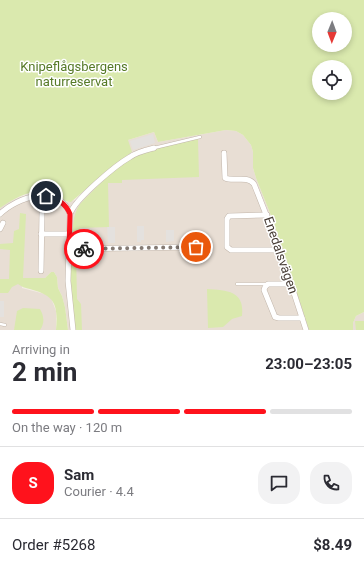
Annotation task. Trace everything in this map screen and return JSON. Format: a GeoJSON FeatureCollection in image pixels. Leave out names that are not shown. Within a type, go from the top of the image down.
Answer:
{"type":"FeatureCollection","features":[{"type":"Feature","properties":{"kind":"street"},"geometry":{"type":"LineString","coordinates":[[73,330],[68,281],[70,214],[78,201],[119,164],[132,156],[154,148]]}},
{"type":"Feature","properties":{"kind":"street","name":"Enedalsvägen"},"geometry":{"type":"LineString","coordinates":[[224,153],[225,178],[228,180],[246,179],[252,181],[280,250],[306,330]]}},
{"type":"Feature","properties":{"kind":"street"},"geometry":{"type":"LineString","coordinates":[[0,214],[7,208],[22,201],[43,195],[51,197],[63,204],[70,214]]}},
{"type":"Feature","properties":{"kind":"street"},"geometry":{"type":"LineString","coordinates":[[41,271],[42,213]]}},
{"type":"Feature","properties":{"kind":"street"},"geometry":{"type":"LineString","coordinates":[[266,215],[230,216],[227,219],[227,247],[231,250],[280,250]]}},
{"type":"Feature","properties":{"kind":"street"},"geometry":{"type":"LineString","coordinates":[[0,229],[3,223]]}},
{"type":"Feature","properties":{"kind":"street"},"geometry":{"type":"LineString","coordinates":[[41,234],[70,234]]}},
{"type":"Feature","properties":{"kind":"street"},"geometry":{"type":"LineString","coordinates":[[69,249],[196,247]]}},
{"type":"Feature","properties":{"kind":"street"},"geometry":{"type":"LineString","coordinates":[[291,284],[268,284],[265,286],[264,290],[275,316],[279,318],[302,318]]}},
{"type":"Feature","properties":{"kind":"lane"},"geometry":{"type":"LineString","coordinates":[[154,148],[200,137]]}},
{"type":"Feature","properties":{"kind":"lane"},"geometry":{"type":"LineString","coordinates":[[237,284],[268,284]]}},
{"type":"Feature","properties":{"kind":"lane"},"geometry":{"type":"LineString","coordinates":[[0,324],[5,325]]}},
{"type":"Feature","properties":{"kind":"shaded area"},"geometry":{"type":"Polygon","coordinates":[[[226,130],[236,131],[243,135],[251,145],[253,152],[253,168],[256,178],[272,218],[309,330],[68,330],[65,307],[58,288],[57,277],[54,272],[51,272],[45,278],[22,279],[22,288],[45,294],[51,298],[56,311],[56,330],[0,330],[0,208],[6,203],[20,197],[39,192],[48,192],[67,202],[75,200],[113,166],[128,140],[154,132],[158,142],[226,130]]]}},
{"type":"Feature","properties":{"kind":"shaded area"},"geometry":{"type":"Polygon","coordinates":[[[153,134],[155,143],[133,150],[130,141],[153,134]]]}},
{"type":"Feature","properties":{"kind":"shaded area"},"geometry":{"type":"Polygon","coordinates":[[[36,201],[47,201],[47,210],[36,210],[36,201]]]}},
{"type":"Feature","properties":{"kind":"shaded area"},"geometry":{"type":"Polygon","coordinates":[[[137,226],[144,226],[144,240],[141,240],[141,242],[137,242],[137,226]]]}},
{"type":"Feature","properties":{"kind":"shaded area"},"geometry":{"type":"Polygon","coordinates":[[[107,227],[115,227],[115,243],[108,243],[107,227]]]}},
{"type":"Feature","properties":{"kind":"shaded area"},"geometry":{"type":"Polygon","coordinates":[[[166,230],[174,230],[174,241],[166,242],[166,230]]]}},
{"type":"Feature","properties":{"kind":"shaded area"},"geometry":{"type":"Polygon","coordinates":[[[0,301],[4,301],[4,317],[0,317],[0,301]]]}},
{"type":"Feature","properties":{"kind":"shaded area"},"geometry":{"type":"Polygon","coordinates":[[[364,312],[364,330],[353,330],[353,323],[356,316],[364,312]]]}},
{"type":"Feature","properties":{"kind":"green space","name":"Knipeflågsbergens naturreservat"},"geometry":{"type":"Polygon","coordinates":[[[0,0],[364,0],[364,312],[356,316],[353,323],[353,330],[309,330],[272,218],[256,178],[253,168],[253,152],[251,145],[243,135],[236,131],[226,130],[158,142],[154,132],[128,140],[132,152],[113,166],[71,202],[65,201],[54,194],[42,191],[29,193],[10,201],[0,208],[0,0]]]}},
{"type":"Feature","properties":{"kind":"green space"},"geometry":{"type":"Polygon","coordinates":[[[198,139],[199,177],[122,180],[122,183],[108,183],[109,227],[80,228],[81,247],[75,247],[72,242],[74,218],[77,209],[80,204],[115,170],[128,160],[144,152],[198,139]]]}},
{"type":"Feature","properties":{"kind":"green space"},"geometry":{"type":"Polygon","coordinates":[[[20,213],[26,214],[23,278],[45,278],[51,272],[54,272],[57,277],[58,288],[65,307],[68,330],[56,330],[56,309],[51,299],[41,292],[18,284],[12,287],[8,293],[0,293],[0,279],[9,279],[10,250],[0,249],[0,244],[13,243],[14,231],[19,229],[20,213]]]}},
{"type":"Feature","properties":{"kind":"green space"},"geometry":{"type":"Polygon","coordinates":[[[76,252],[77,299],[81,304],[82,330],[75,330],[71,278],[72,259],[74,253],[76,252]]]}},
{"type":"Feature","properties":{"kind":"green space"},"geometry":{"type":"Polygon","coordinates":[[[207,289],[228,291],[238,297],[241,301],[242,316],[232,319],[223,327],[208,328],[207,289]]]}},
{"type":"Feature","properties":{"kind":"green space"},"geometry":{"type":"Polygon","coordinates":[[[23,308],[40,309],[43,325],[40,330],[14,330],[17,311],[23,308]]]}},
{"type":"Feature","properties":{"kind":"green space"},"geometry":{"type":"Polygon","coordinates":[[[355,321],[364,321],[364,330],[356,330],[355,321]]]}},
{"type":"Feature","properties":{"kind":"way so far"},"geometry":{"type":"LineString","coordinates":[[84,249],[196,247]]}},
{"type":"Feature","properties":{"kind":"route"},"geometry":{"type":"LineString","coordinates":[[46,196],[59,201],[69,210],[69,249],[84,249]]}}]}
